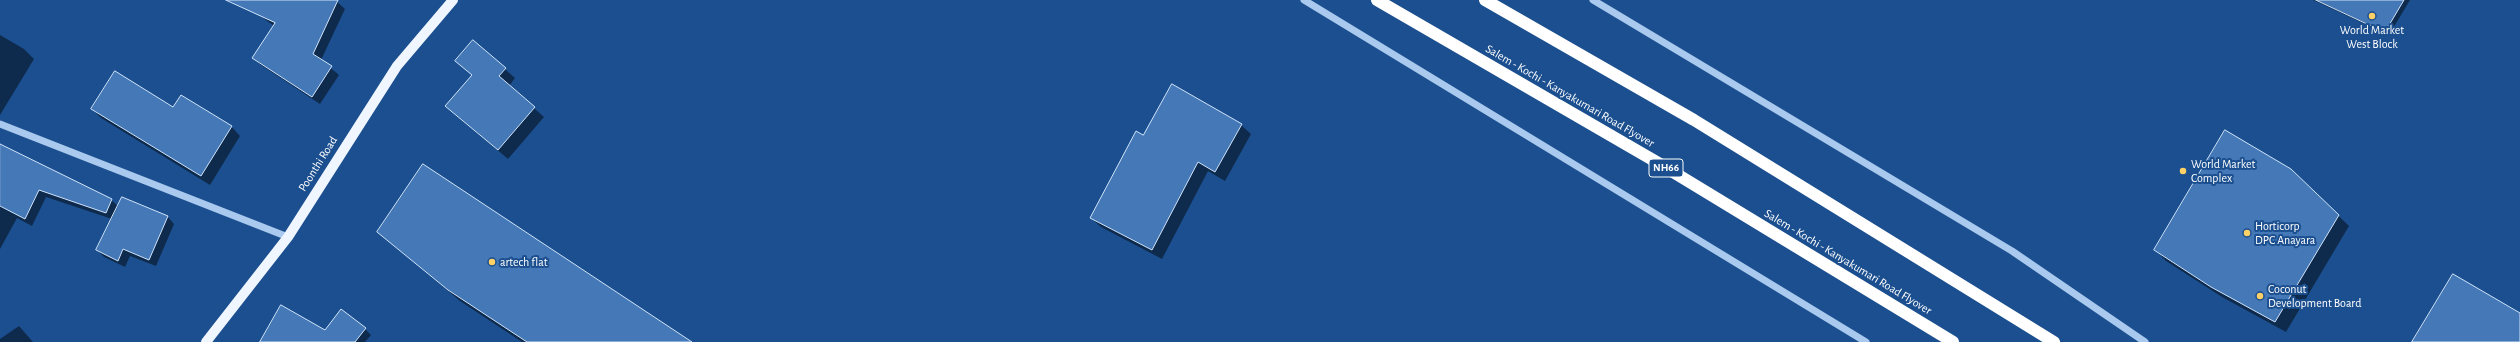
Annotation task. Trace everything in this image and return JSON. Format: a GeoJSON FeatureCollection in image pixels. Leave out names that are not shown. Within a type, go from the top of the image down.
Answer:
{"type":"FeatureCollection","features":[{"type":"Feature","properties":{"kind":"highway","name":"Salem - Kochi - Kanyakumari Road Flyover"},"geometry":{"type":"LineString","coordinates":[[1377,0],[1660,164],[1953,342]]}},
{"type":"Feature","properties":{"kind":"highway"},"geometry":{"type":"LineString","coordinates":[[1485,0],[1694,120],[2054,342]]}},
{"type":"Feature","properties":{"kind":"main road","name":"Poonthi Road"},"geometry":{"type":"LineString","coordinates":[[206,342],[288,237],[379,92],[397,66],[453,0]]}},
{"type":"Feature","properties":{"kind":"street"},"geometry":{"type":"LineString","coordinates":[[1304,0],[1866,342]]}},
{"type":"Feature","properties":{"kind":"street"},"geometry":{"type":"LineString","coordinates":[[1593,0],[2012,252],[2145,342]]}},
{"type":"Feature","properties":{"kind":"street"},"geometry":{"type":"LineString","coordinates":[[0,124],[288,237]]}},
{"type":"Feature","properties":{"kind":"building"},"geometry":{"type":"Polygon","coordinates":[[[226,0],[338,0],[313,54],[332,66],[312,97],[252,58],[275,23],[226,0]]]}},
{"type":"Feature","properties":{"kind":"building","name":"World Market West Block"},"geometry":{"type":"Polygon","coordinates":[[[2316,0],[2404,0],[2385,32],[2316,0]]]}},
{"type":"Feature","properties":{"kind":"building"},"geometry":{"type":"Polygon","coordinates":[[[473,40],[506,68],[499,76],[535,107],[498,150],[445,106],[472,75],[455,61],[473,40]]]}},
{"type":"Feature","properties":{"kind":"building"},"geometry":{"type":"Polygon","coordinates":[[[115,71],[173,107],[181,95],[232,126],[201,176],[91,109],[115,71]]]}},
{"type":"Feature","properties":{"kind":"building"},"geometry":{"type":"Polygon","coordinates":[[[1172,84],[1242,124],[1215,172],[1198,162],[1152,250],[1090,218],[1136,131],[1143,135],[1172,84]]]}},
{"type":"Feature","properties":{"kind":"building","name":"Horticorp DPC Anayara"},"geometry":{"type":"Polygon","coordinates":[[[2225,130],[2291,169],[2339,215],[2275,322],[2211,287],[2154,250],[2225,130]]]}},
{"type":"Feature","properties":{"kind":"building"},"geometry":{"type":"Polygon","coordinates":[[[0,144],[112,199],[106,213],[39,190],[25,219],[0,206],[0,144]]]}},
{"type":"Feature","properties":{"kind":"building","name":"artech flat"},"geometry":{"type":"Polygon","coordinates":[[[423,164],[692,342],[527,342],[448,290],[377,232],[423,164]]]}},
{"type":"Feature","properties":{"kind":"building"},"geometry":{"type":"Polygon","coordinates":[[[122,197],[168,216],[149,260],[123,249],[118,261],[96,250],[122,197]]]}},
{"type":"Feature","properties":{"kind":"building"},"geometry":{"type":"Polygon","coordinates":[[[2453,274],[2520,313],[2520,342],[2412,342],[2453,274]]]}},
{"type":"Feature","properties":{"kind":"building"},"geometry":{"type":"Polygon","coordinates":[[[281,305],[325,330],[341,309],[366,328],[355,342],[260,342],[281,305]]]}},
{"type":"Feature","properties":{"kind":"place","name":"World Market West Block"},"geometry":{"type":"Point","coordinates":[2372,16]}},
{"type":"Feature","properties":{"kind":"place","name":"World Market Complex"},"geometry":{"type":"Point","coordinates":[2183,171]}},
{"type":"Feature","properties":{"kind":"place","name":"Horticorp DPC Anayara"},"geometry":{"type":"Point","coordinates":[2247,233]}},
{"type":"Feature","properties":{"kind":"place","name":"artech flat"},"geometry":{"type":"Point","coordinates":[492,262]}},
{"type":"Feature","properties":{"kind":"place","name":"Coconut Development Board"},"geometry":{"type":"Point","coordinates":[2260,296]}}]}
